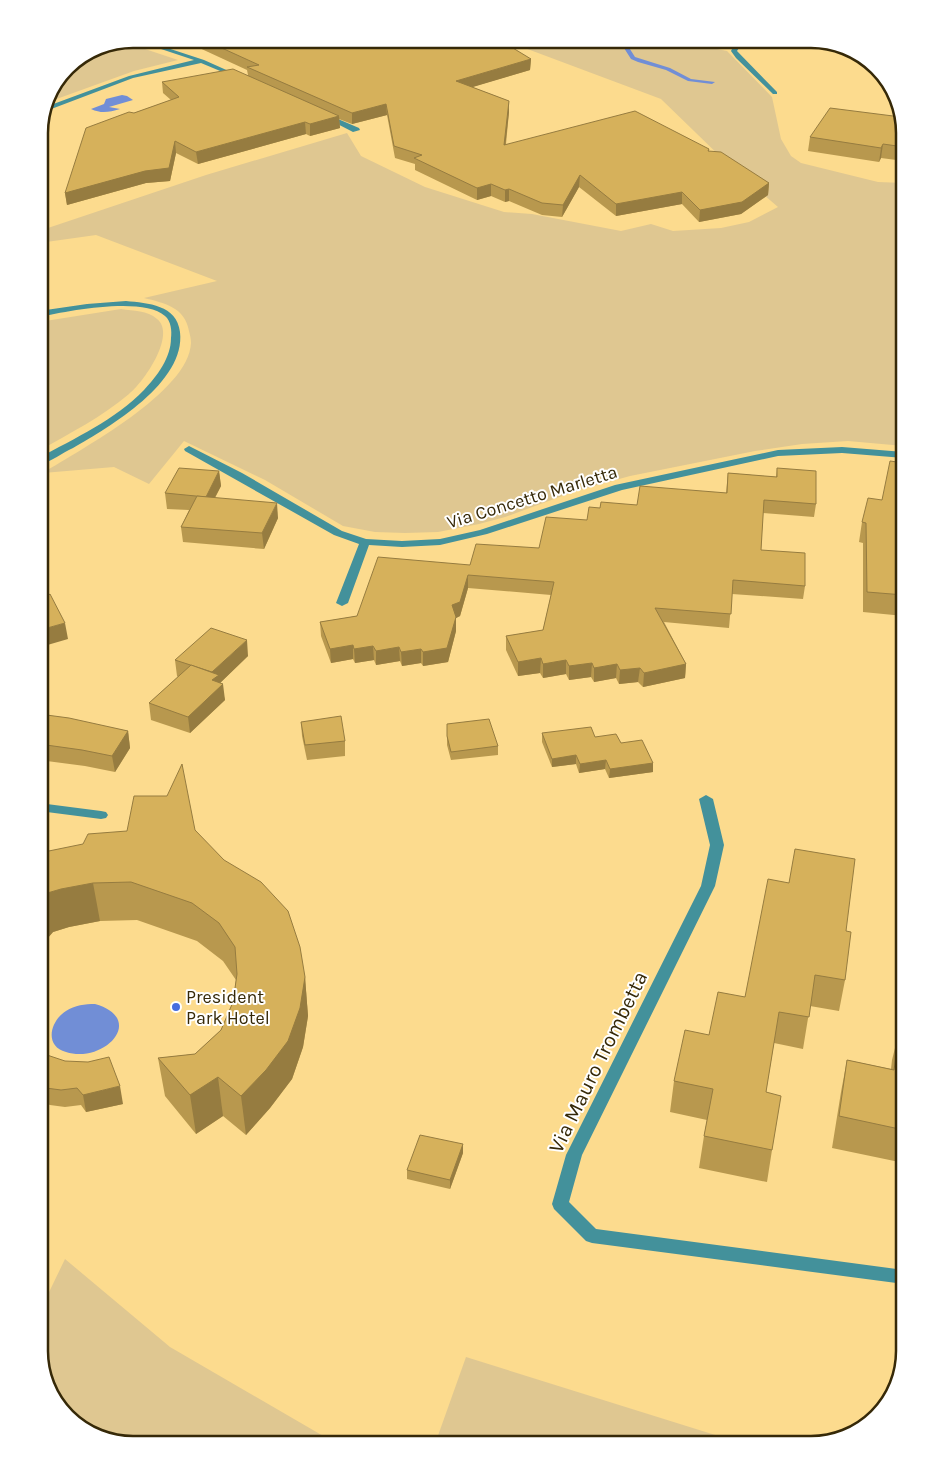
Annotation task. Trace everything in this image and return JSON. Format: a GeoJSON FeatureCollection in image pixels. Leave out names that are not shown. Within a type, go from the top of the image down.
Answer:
{"type":"FeatureCollection","features":[{"type":"Feature","properties":{"kind":"street"},"geometry":{"type":"LineString","coordinates":[[162,48],[202,61],[247,80]]}},
{"type":"Feature","properties":{"kind":"street"},"geometry":{"type":"LineString","coordinates":[[736,48],[734,50],[738,57],[775,93]]}},
{"type":"Feature","properties":{"kind":"street"},"geometry":{"type":"LineString","coordinates":[[52,107],[131,77],[202,61]]}},
{"type":"Feature","properties":{"kind":"street"},"geometry":{"type":"LineString","coordinates":[[318,112],[356,130]]}},
{"type":"Feature","properties":{"kind":"street"},"geometry":{"type":"LineString","coordinates":[[48,312],[106,304],[132,304],[155,308],[168,314],[176,328],[177,344],[167,366],[146,392],[96,430],[48,457]]}},
{"type":"Feature","properties":{"kind":"street","name":"Via Concetto Marletta"},"geometry":{"type":"LineString","coordinates":[[188,449],[238,475],[338,533],[365,542],[402,544],[440,542],[483,532],[619,487],[778,453],[842,450],[896,454]]}},
{"type":"Feature","properties":{"kind":"street"},"geometry":{"type":"LineString","coordinates":[[342,603],[365,542]]}},
{"type":"Feature","properties":{"kind":"street","name":"Via Mauro Trombetta"},"geometry":{"type":"LineString","coordinates":[[706,799],[717,845],[708,886],[574,1155],[560,1204],[592,1236],[896,1276]]}},
{"type":"Feature","properties":{"kind":"street"},"geometry":{"type":"LineString","coordinates":[[48,807],[101,815]]}},
{"type":"Feature","properties":{"kind":"shaded area"},"geometry":{"type":"Polygon","coordinates":[[[142,48],[178,60],[134,71],[54,100],[72,72],[100,54],[116,49],[142,48]]]}},
{"type":"Feature","properties":{"kind":"shaded area"},"geometry":{"type":"Polygon","coordinates":[[[525,48],[712,48],[727,51],[772,97],[781,139],[791,156],[801,163],[878,182],[896,183],[896,445],[848,441],[802,444],[755,451],[630,476],[576,491],[505,517],[438,532],[375,532],[343,526],[265,480],[184,441],[149,484],[114,467],[48,473],[48,470],[106,434],[153,399],[172,381],[186,362],[191,342],[187,323],[183,316],[166,304],[144,298],[217,281],[96,235],[48,242],[48,228],[206,175],[347,133],[361,156],[425,187],[504,212],[532,214],[621,231],[651,224],[673,231],[721,228],[749,222],[778,207],[728,164],[661,99],[525,48]]]}},
{"type":"Feature","properties":{"kind":"shaded area"},"geometry":{"type":"Polygon","coordinates":[[[121,309],[140,311],[157,319],[162,326],[163,336],[161,347],[149,370],[129,394],[108,410],[48,446],[48,321],[121,309]]]}},
{"type":"Feature","properties":{"kind":"shaded area"},"geometry":{"type":"Polygon","coordinates":[[[65,1259],[170,1347],[322,1435],[127,1435],[116,1434],[95,1427],[69,1407],[56,1388],[52,1378],[48,1351],[48,1294],[65,1259]]]}},
{"type":"Feature","properties":{"kind":"shaded area"},"geometry":{"type":"Polygon","coordinates":[[[466,1357],[718,1436],[438,1435],[466,1357]]]}},
{"type":"Feature","properties":{"kind":"water"},"geometry":{"type":"Polygon","coordinates":[[[122,95],[133,100],[109,107],[120,109],[112,111],[102,112],[91,109],[104,104],[106,99],[122,95]]]}},
{"type":"Feature","properties":{"kind":"water"},"geometry":{"type":"Polygon","coordinates":[[[95,1004],[110,1011],[118,1020],[119,1029],[114,1038],[106,1046],[94,1052],[80,1054],[59,1049],[52,1039],[53,1027],[56,1021],[73,1007],[95,1004]]]}},
{"type":"Feature","properties":{"kind":"building"},"geometry":{"type":"Polygon","coordinates":[[[222,48],[513,48],[531,59],[456,81],[509,101],[504,145],[635,111],[709,149],[708,151],[721,152],[769,183],[742,202],[700,210],[682,192],[616,204],[580,175],[563,205],[542,203],[509,189],[505,190],[491,184],[477,188],[414,158],[422,155],[394,146],[386,104],[352,113],[247,67],[259,65],[222,48]]]}},
{"type":"Feature","properties":{"kind":"building"},"geometry":{"type":"Polygon","coordinates":[[[233,69],[339,116],[310,124],[305,122],[196,152],[175,141],[169,168],[145,171],[65,193],[86,128],[129,112],[134,113],[179,97],[162,82],[233,69]]]}},
{"type":"Feature","properties":{"kind":"building"},"geometry":{"type":"Polygon","coordinates":[[[830,108],[894,116],[896,146],[883,144],[881,148],[810,137],[830,108]]]}},
{"type":"Feature","properties":{"kind":"building"},"geometry":{"type":"Polygon","coordinates":[[[890,461],[896,462],[896,594],[867,592],[866,523],[862,522],[868,498],[882,500],[890,461]]]}},
{"type":"Feature","properties":{"kind":"building"},"geometry":{"type":"Polygon","coordinates":[[[179,468],[219,471],[206,497],[165,493],[179,468]]]}},
{"type":"Feature","properties":{"kind":"building"},"geometry":{"type":"Polygon","coordinates":[[[777,468],[816,471],[816,504],[764,500],[761,550],[805,553],[805,586],[733,580],[731,614],[655,608],[686,664],[644,673],[640,668],[620,670],[617,664],[594,668],[592,663],[569,666],[566,660],[543,664],[541,658],[518,662],[506,636],[543,630],[554,582],[468,575],[460,602],[452,605],[456,617],[447,648],[423,652],[421,649],[401,652],[399,647],[376,651],[373,646],[354,649],[353,645],[330,649],[320,622],[357,616],[378,557],[470,565],[476,544],[539,548],[546,517],[587,520],[589,507],[600,508],[601,502],[637,505],[640,486],[727,493],[728,473],[777,477],[777,468]]]}},
{"type":"Feature","properties":{"kind":"building"},"geometry":{"type":"Polygon","coordinates":[[[197,496],[277,503],[262,533],[181,527],[197,496]]]}},
{"type":"Feature","properties":{"kind":"building"},"geometry":{"type":"Polygon","coordinates":[[[50,594],[65,623],[48,628],[48,595],[50,594]]]}},
{"type":"Feature","properties":{"kind":"building"},"geometry":{"type":"Polygon","coordinates":[[[211,628],[247,640],[212,672],[175,660],[211,628]]]}},
{"type":"Feature","properties":{"kind":"building"},"geometry":{"type":"Polygon","coordinates":[[[191,665],[219,675],[212,680],[223,684],[188,717],[149,703],[191,665]]]}},
{"type":"Feature","properties":{"kind":"building"},"geometry":{"type":"Polygon","coordinates":[[[48,715],[128,731],[112,756],[48,745],[48,715]]]}},
{"type":"Feature","properties":{"kind":"building"},"geometry":{"type":"Polygon","coordinates":[[[341,716],[345,741],[305,745],[301,722],[341,716]]]}},
{"type":"Feature","properties":{"kind":"building"},"geometry":{"type":"Polygon","coordinates":[[[489,719],[498,746],[451,752],[447,736],[447,724],[489,719]]]}},
{"type":"Feature","properties":{"kind":"building"},"geometry":{"type":"Polygon","coordinates":[[[591,727],[595,737],[616,734],[621,743],[642,740],[653,763],[610,769],[606,760],[580,764],[576,755],[552,759],[542,733],[591,727]]]}},
{"type":"Feature","properties":{"kind":"building"},"geometry":{"type":"Polygon","coordinates":[[[182,764],[195,830],[224,860],[261,882],[288,911],[300,947],[305,977],[300,1008],[288,1041],[266,1070],[241,1096],[218,1077],[190,1095],[158,1058],[195,1054],[221,1030],[233,1002],[237,974],[235,947],[219,923],[192,903],[131,882],[93,883],[48,893],[48,851],[83,844],[88,834],[127,831],[134,796],[167,796],[182,764]]]}},
{"type":"Feature","properties":{"kind":"building"},"geometry":{"type":"Polygon","coordinates":[[[795,849],[855,859],[846,931],[851,932],[845,980],[815,975],[809,1017],[779,1012],[766,1092],[781,1096],[772,1150],[704,1136],[713,1089],[674,1081],[685,1030],[709,1035],[718,992],[745,997],[768,879],[789,883],[795,849]]]}},
{"type":"Feature","properties":{"kind":"building"},"geometry":{"type":"Polygon","coordinates":[[[48,1055],[65,1061],[88,1062],[109,1057],[120,1086],[83,1095],[77,1088],[61,1090],[48,1088],[48,1055]]]}},
{"type":"Feature","properties":{"kind":"building"},"geometry":{"type":"Polygon","coordinates":[[[896,1056],[896,1128],[839,1116],[847,1060],[894,1070],[896,1056]]]}},
{"type":"Feature","properties":{"kind":"building"},"geometry":{"type":"Polygon","coordinates":[[[420,1135],[463,1144],[450,1180],[407,1170],[420,1135]]]}},
{"type":"Feature","properties":{"kind":"waterway"},"geometry":{"type":"LineString","coordinates":[[627,48],[633,58],[640,61],[668,69],[690,80],[712,82]]}},
{"type":"Feature","properties":{"kind":"place","name":"President Park Hotel"},"geometry":{"type":"Point","coordinates":[176,1007]}}]}
